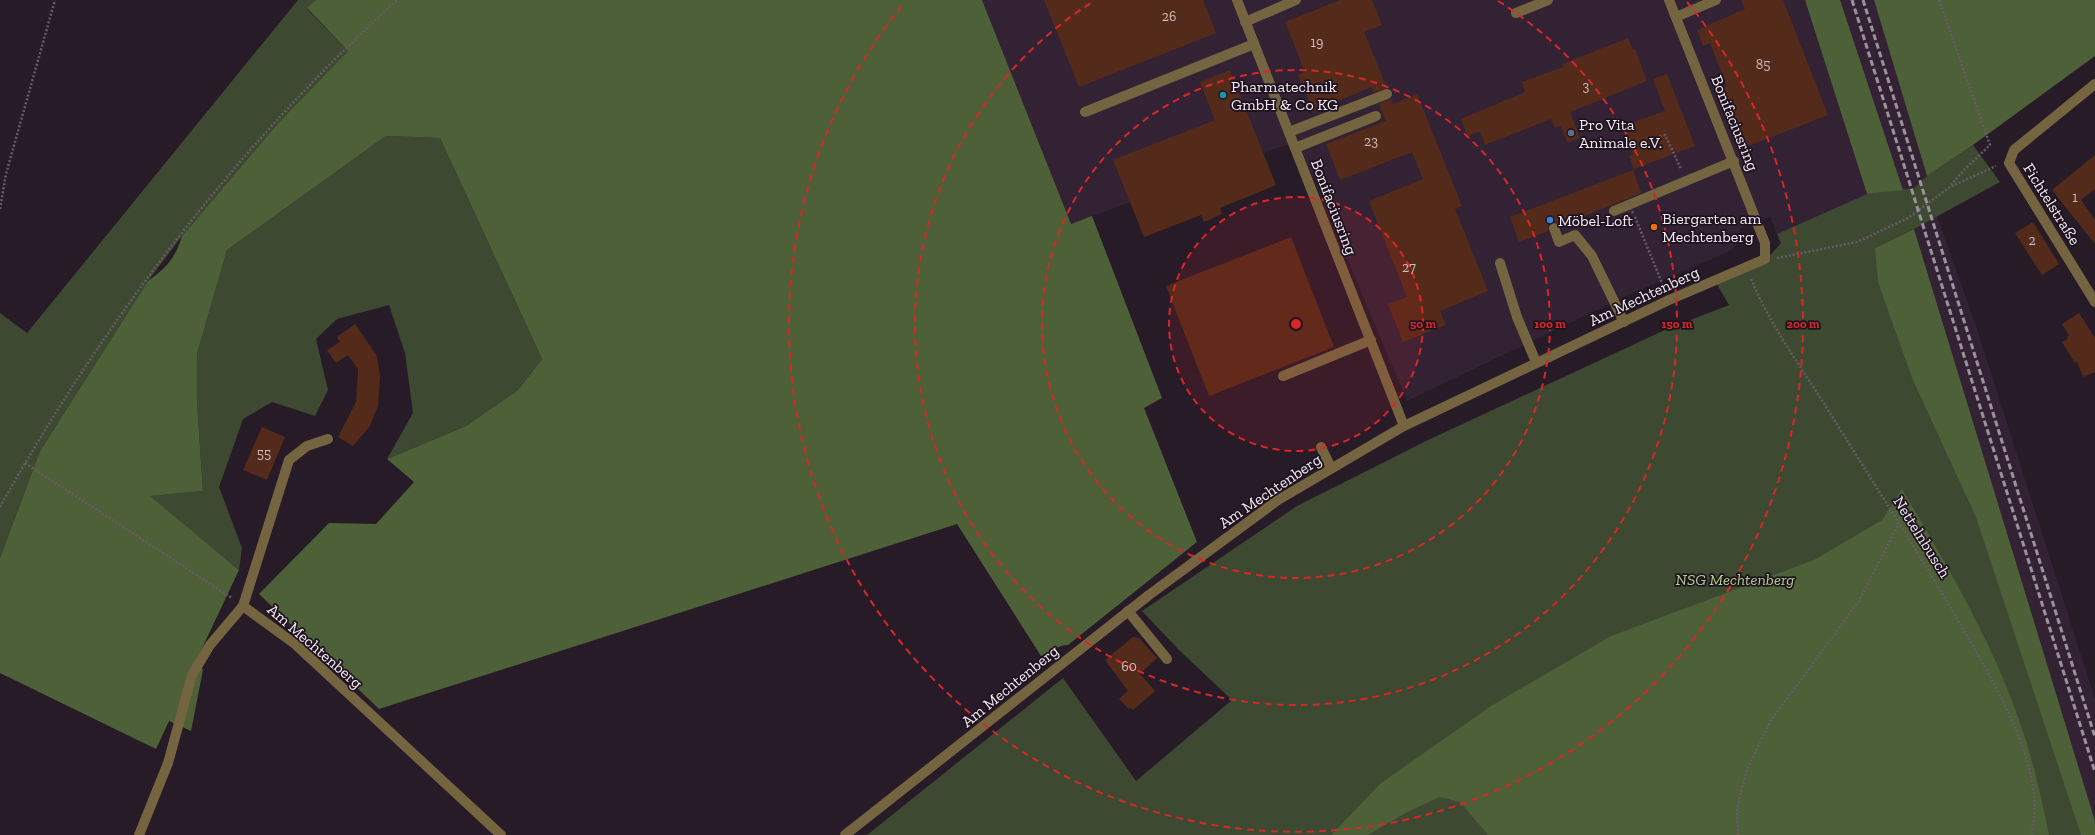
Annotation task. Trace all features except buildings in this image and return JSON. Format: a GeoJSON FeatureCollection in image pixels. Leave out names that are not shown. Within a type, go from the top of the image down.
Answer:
{"type":"FeatureCollection","features":[{"type":"Feature","properties":{"kind":"street","name":"Bonifaciusring"},"geometry":{"type":"LineString","coordinates":[[1237,0],[1404,426]]}},
{"type":"Feature","properties":{"kind":"street"},"geometry":{"type":"LineString","coordinates":[[1245,22],[1296,0]]}},
{"type":"Feature","properties":{"kind":"street"},"geometry":{"type":"LineString","coordinates":[[1516,13],[1548,0]]}},
{"type":"Feature","properties":{"kind":"street","name":"Bonifaciusring"},"geometry":{"type":"LineString","coordinates":[[1669,0],[1766,243],[1765,259]]}},
{"type":"Feature","properties":{"kind":"street"},"geometry":{"type":"LineString","coordinates":[[1676,17],[1716,0]]}},
{"type":"Feature","properties":{"kind":"street"},"geometry":{"type":"LineString","coordinates":[[1085,112],[1254,44]]}},
{"type":"Feature","properties":{"kind":"street"},"geometry":{"type":"LineString","coordinates":[[2009,163],[2014,150],[2095,84]]}},
{"type":"Feature","properties":{"kind":"street"},"geometry":{"type":"LineString","coordinates":[[1289,132],[1387,94]]}},
{"type":"Feature","properties":{"kind":"street"},"geometry":{"type":"LineString","coordinates":[[1295,148],[1376,116]]}},
{"type":"Feature","properties":{"kind":"street"},"geometry":{"type":"LineString","coordinates":[[1614,211],[1734,161]]}},
{"type":"Feature","properties":{"kind":"street","name":"Fichtelstraße"},"geometry":{"type":"LineString","coordinates":[[2009,163],[2095,302]]}},
{"type":"Feature","properties":{"kind":"street"},"geometry":{"type":"LineString","coordinates":[[1554,228],[1559,242],[1575,235],[1592,256],[1624,322]]}},
{"type":"Feature","properties":{"kind":"street","name":"Am Mechtenberg"},"geometry":{"type":"LineString","coordinates":[[845,835],[1128,611],[1278,500],[1404,426],[1536,362],[1765,259]]}},
{"type":"Feature","properties":{"kind":"street"},"geometry":{"type":"LineString","coordinates":[[1500,264],[1517,317],[1536,362]]}},
{"type":"Feature","properties":{"kind":"street"},"geometry":{"type":"LineString","coordinates":[[1283,376],[1371,340]]}},
{"type":"Feature","properties":{"kind":"street"},"geometry":{"type":"LineString","coordinates":[[242,606],[289,460],[307,446],[328,439]]}},
{"type":"Feature","properties":{"kind":"street"},"geometry":{"type":"LineString","coordinates":[[1321,447],[1331,468]]}},
{"type":"Feature","properties":{"kind":"street","name":"Am Mechtenberg"},"geometry":{"type":"LineString","coordinates":[[139,835],[168,763],[192,676],[210,645],[242,606],[295,644],[501,835]]}},
{"type":"Feature","properties":{"kind":"street"},"geometry":{"type":"LineString","coordinates":[[1128,611],[1167,659]]}},
{"type":"Feature","properties":{"kind":"path"},"geometry":{"type":"LineString","coordinates":[[0,209],[6,174],[55,0]]}},
{"type":"Feature","properties":{"kind":"path"},"geometry":{"type":"LineString","coordinates":[[0,507],[24,463],[67,393],[134,295],[188,224],[255,145],[314,82],[397,0]]}},
{"type":"Feature","properties":{"kind":"path"},"geometry":{"type":"LineString","coordinates":[[1939,0],[1990,145],[1966,168],[1950,187]]}},
{"type":"Feature","properties":{"kind":"path"},"geometry":{"type":"LineString","coordinates":[[1656,138],[1665,135],[1677,163],[1689,180]]}},
{"type":"Feature","properties":{"kind":"path"},"geometry":{"type":"LineString","coordinates":[[1765,259],[1830,249],[1857,242],[1908,218],[1950,187],[1994,166],[2009,163]]}},
{"type":"Feature","properties":{"kind":"path"},"geometry":{"type":"LineString","coordinates":[[1628,200],[1660,280]]}},
{"type":"Feature","properties":{"kind":"path","name":"Nettelnbusch"},"geometry":{"type":"LineString","coordinates":[[1746,267],[1755,288],[1786,343],[1899,523],[1974,648],[2003,701],[2020,741],[2032,778],[2036,799],[2031,835]]}},
{"type":"Feature","properties":{"kind":"path"},"geometry":{"type":"LineString","coordinates":[[24,463],[242,606]]}},
{"type":"Feature","properties":{"kind":"path"},"geometry":{"type":"LineString","coordinates":[[1738,835],[1737,810],[1746,772],[1758,744],[1771,720],[1859,601],[1899,523]]}},
{"type":"Feature","properties":{"kind":"shaded area"},"geometry":{"type":"Polygon","coordinates":[[[982,0],[1805,0],[1867,194],[1777,234],[1770,217],[1740,228],[1740,236],[1737,244],[1730,251],[1624,297],[1407,401],[1298,142],[1277,148],[1071,224],[982,0]]]}},
{"type":"Feature","properties":{"kind":"shaded area"},"geometry":{"type":"Polygon","coordinates":[[[1840,0],[1874,0],[1927,176],[1914,188],[1903,190],[1840,0]]]}},
{"type":"Feature","properties":{"kind":"shaded area"},"geometry":{"type":"Polygon","coordinates":[[[1937,216],[1977,329],[2095,699],[2095,821],[1914,229],[1937,216]]]}},
{"type":"Feature","properties":{"kind":"green space"},"geometry":{"type":"Polygon","coordinates":[[[298,0],[316,0],[307,9],[348,51],[279,122],[182,236],[148,281],[40,451],[0,558],[0,313],[27,333],[298,0]]]}},
{"type":"Feature","properties":{"kind":"green space"},"geometry":{"type":"Polygon","coordinates":[[[316,0],[982,0],[1071,224],[1092,216],[1162,398],[1144,408],[1197,542],[1068,645],[1061,646],[1041,656],[957,524],[379,709],[259,594],[329,523],[376,524],[414,482],[387,459],[466,426],[518,390],[542,359],[440,138],[386,136],[227,250],[197,354],[197,402],[203,491],[150,496],[239,570],[196,661],[203,670],[191,731],[169,721],[156,749],[0,673],[0,558],[40,451],[148,281],[170,262],[182,236],[279,122],[348,51],[307,8],[316,0]]]}},
{"type":"Feature","properties":{"kind":"green space"},"geometry":{"type":"Polygon","coordinates":[[[1805,0],[1840,0],[1903,190],[1867,194],[1805,0]]]}},
{"type":"Feature","properties":{"kind":"green space"},"geometry":{"type":"Polygon","coordinates":[[[1874,0],[2095,0],[2095,56],[1973,145],[1927,176],[1874,0]]]}},
{"type":"Feature","properties":{"kind":"green space"},"geometry":{"type":"Polygon","coordinates":[[[386,136],[440,138],[542,359],[518,390],[466,426],[387,459],[413,413],[405,353],[389,305],[337,319],[316,339],[328,390],[315,416],[272,402],[243,419],[219,487],[242,548],[239,570],[149,496],[203,491],[197,402],[197,354],[227,250],[386,136]]]}},
{"type":"Feature","properties":{"kind":"green space","name":"NSG Mechtenberg"},"geometry":{"type":"Polygon","coordinates":[[[1973,145],[2000,182],[1914,229],[1875,248],[1875,250],[1892,245],[2091,835],[867,835],[1063,678],[1136,781],[1232,700],[1179,650],[1142,611],[1297,506],[1428,440],[1667,329],[1729,305],[1715,281],[1766,260],[1781,243],[1777,234],[1867,194],[1914,188],[1927,176],[1973,145]]]}},
{"type":"Feature","properties":{"kind":"green space"},"geometry":{"type":"Polygon","coordinates":[[[1914,229],[2095,821],[2095,835],[2081,835],[1976,517],[1912,378],[1878,282],[1875,248],[1914,229]]]}},
{"type":"Feature","properties":{"kind":"green space"},"geometry":{"type":"Polygon","coordinates":[[[1902,489],[1966,600],[2007,687],[2032,761],[2049,835],[1488,835],[1460,802],[1440,797],[1407,812],[1368,835],[1331,835],[1381,783],[1491,706],[1611,636],[1814,560],[1882,520],[1902,489]]]}},
{"type":"Feature","properties":{"kind":"railway"},"geometry":{"type":"LineString","coordinates":[[1852,0],[2095,772]]}},
{"type":"Feature","properties":{"kind":"railway"},"geometry":{"type":"LineString","coordinates":[[1863,0],[2095,737]]}},
{"type":"Feature","properties":{"kind":"place","name":"Pharmatechnik GmbH & Co KG"},"geometry":{"type":"Point","coordinates":[1223,95]}},
{"type":"Feature","properties":{"kind":"place","name":"Pro Vita Animale e.V."},"geometry":{"type":"Point","coordinates":[1571,133]}},
{"type":"Feature","properties":{"kind":"place","name":"Möbel-Loft"},"geometry":{"type":"Point","coordinates":[1550,220]}},
{"type":"Feature","properties":{"kind":"place","name":"Biergarten am Mechtenberg"},"geometry":{"type":"Point","coordinates":[1654,227]}}]}
